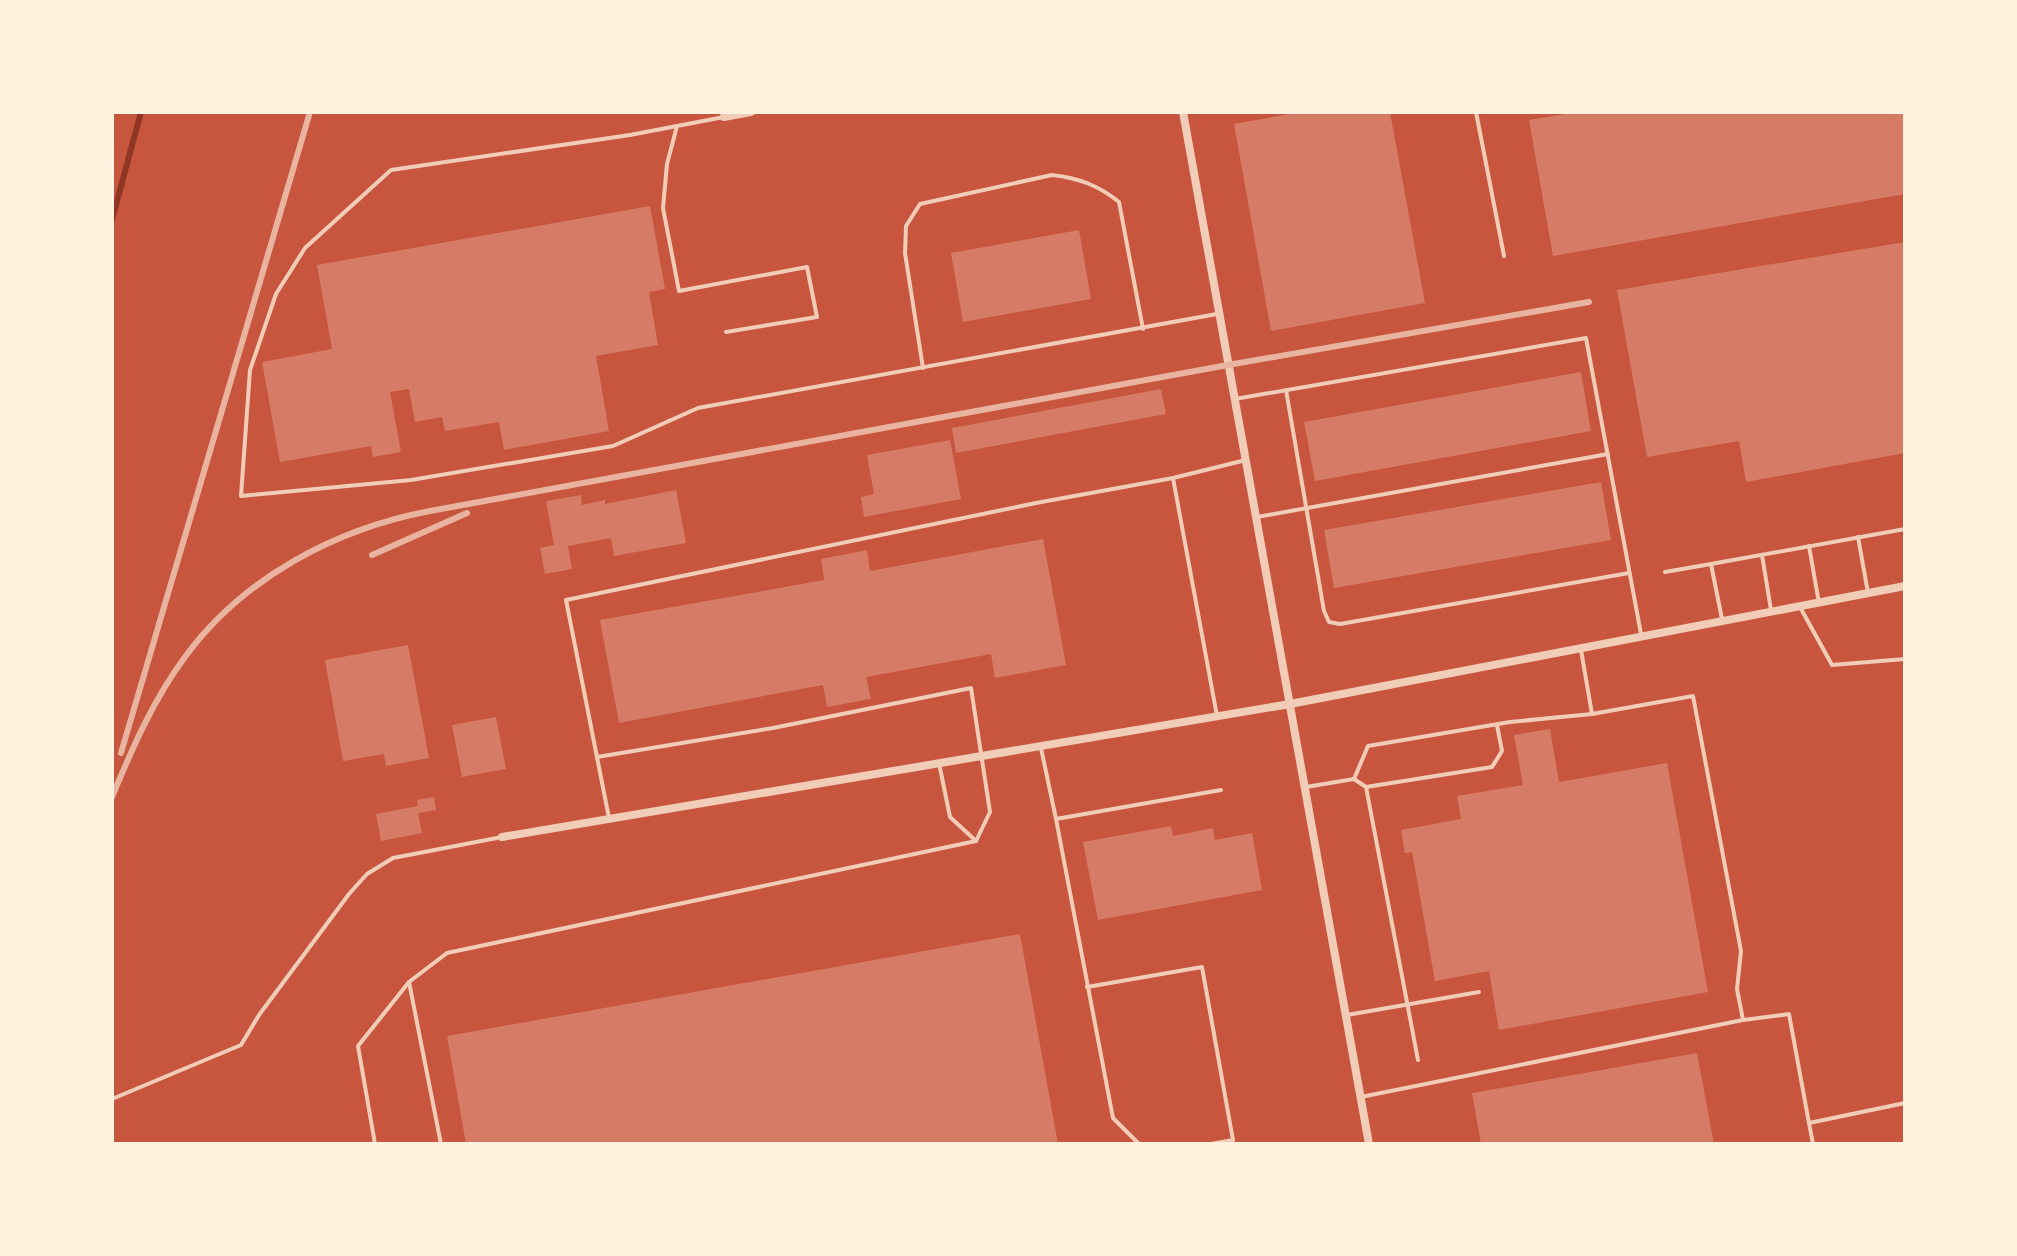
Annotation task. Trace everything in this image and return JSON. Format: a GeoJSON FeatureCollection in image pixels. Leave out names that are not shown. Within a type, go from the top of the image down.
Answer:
{"type":"FeatureCollection","features":[{"type":"Feature","properties":{"kind":"street"},"geometry":{"type":"LineString","coordinates":[[721,114],[751,112]]}},
{"type":"Feature","properties":{"kind":"street"},"geometry":{"type":"LineString","coordinates":[[1183,112],[1369,1144]]}},
{"type":"Feature","properties":{"kind":"street"},"geometry":{"type":"LineString","coordinates":[[502,837],[1290,704],[1905,586]]}},
{"type":"Feature","properties":{"kind":"lane"},"geometry":{"type":"LineString","coordinates":[[1476,112],[1504,256]]}},
{"type":"Feature","properties":{"kind":"lane"},"geometry":{"type":"LineString","coordinates":[[721,114],[630,135],[391,170],[305,248],[276,294],[250,370],[241,496],[411,480],[613,446],[698,408],[1219,314]]}},
{"type":"Feature","properties":{"kind":"lane"},"geometry":{"type":"LineString","coordinates":[[677,126],[667,164],[663,208],[679,291],[807,267],[817,317],[726,332]]}},
{"type":"Feature","properties":{"kind":"lane"},"geometry":{"type":"LineString","coordinates":[[923,368],[905,253],[906,226],[920,204],[1052,175],[1073,177],[1102,188],[1119,202],[1143,329]]}},
{"type":"Feature","properties":{"kind":"lane"},"geometry":{"type":"LineString","coordinates":[[1235,399],[1586,338],[1641,637]]}},
{"type":"Feature","properties":{"kind":"lane"},"geometry":{"type":"LineString","coordinates":[[1286,390],[1324,611],[1334,624],[1629,573]]}},
{"type":"Feature","properties":{"kind":"lane"},"geometry":{"type":"LineString","coordinates":[[1257,517],[1608,454]]}},
{"type":"Feature","properties":{"kind":"lane"},"geometry":{"type":"LineString","coordinates":[[609,819],[566,600],[1036,503],[1173,478],[1247,460]]}},
{"type":"Feature","properties":{"kind":"lane"},"geometry":{"type":"LineString","coordinates":[[1173,478],[1217,716]]}},
{"type":"Feature","properties":{"kind":"lane"},"geometry":{"type":"LineString","coordinates":[[1665,572],[1905,529]]}},
{"type":"Feature","properties":{"kind":"lane"},"geometry":{"type":"LineString","coordinates":[[1858,537],[1868,593]]}},
{"type":"Feature","properties":{"kind":"lane"},"geometry":{"type":"LineString","coordinates":[[1809,546],[1819,603]]}},
{"type":"Feature","properties":{"kind":"lane"},"geometry":{"type":"LineString","coordinates":[[1762,555],[1771,613]]}},
{"type":"Feature","properties":{"kind":"lane"},"geometry":{"type":"LineString","coordinates":[[1711,564],[1722,622]]}},
{"type":"Feature","properties":{"kind":"lane"},"geometry":{"type":"LineString","coordinates":[[1800,607],[1832,665],[1905,659]]}},
{"type":"Feature","properties":{"kind":"lane"},"geometry":{"type":"LineString","coordinates":[[1581,648],[1592,714]]}},
{"type":"Feature","properties":{"kind":"lane"},"geometry":{"type":"LineString","coordinates":[[597,757],[773,728],[971,688],[990,812],[976,841]]}},
{"type":"Feature","properties":{"kind":"lane"},"geometry":{"type":"LineString","coordinates":[[1354,779],[1368,746],[1497,725],[1592,714],[1693,696],[1741,951],[1737,989],[1743,1020]]}},
{"type":"Feature","properties":{"kind":"lane"},"geometry":{"type":"LineString","coordinates":[[1306,787],[1354,779],[1366,787],[1492,767],[1502,751],[1497,725]]}},
{"type":"Feature","properties":{"kind":"lane"},"geometry":{"type":"LineString","coordinates":[[1041,746],[1113,1118],[1139,1144]]}},
{"type":"Feature","properties":{"kind":"lane"},"geometry":{"type":"LineString","coordinates":[[939,763],[950,817],[976,841]]}},
{"type":"Feature","properties":{"kind":"lane"},"geometry":{"type":"LineString","coordinates":[[1366,787],[1418,1060]]}},
{"type":"Feature","properties":{"kind":"lane"},"geometry":{"type":"LineString","coordinates":[[1056,819],[1221,790]]}},
{"type":"Feature","properties":{"kind":"lane"},"geometry":{"type":"LineString","coordinates":[[112,1099],[241,1045],[259,1015],[367,874],[393,858],[502,837]]}},
{"type":"Feature","properties":{"kind":"lane"},"geometry":{"type":"LineString","coordinates":[[375,1144],[358,1046],[409,982],[447,953],[976,841]]}},
{"type":"Feature","properties":{"kind":"lane"},"geometry":{"type":"LineString","coordinates":[[1087,987],[1202,967],[1233,1140],[1211,1144]]}},
{"type":"Feature","properties":{"kind":"lane"},"geometry":{"type":"LineString","coordinates":[[409,982],[441,1144]]}},
{"type":"Feature","properties":{"kind":"lane"},"geometry":{"type":"LineString","coordinates":[[1347,1015],[1479,992]]}},
{"type":"Feature","properties":{"kind":"lane"},"geometry":{"type":"LineString","coordinates":[[1361,1097],[1743,1020],[1789,1014],[1813,1144]]}},
{"type":"Feature","properties":{"kind":"lane"},"geometry":{"type":"LineString","coordinates":[[1809,1123],[1905,1103]]}},
{"type":"Feature","properties":{"kind":"building"},"geometry":{"type":"Polygon","coordinates":[[[1301,112],[1390,112],[1425,303],[1271,331],[1234,124],[1301,112]]]}},
{"type":"Feature","properties":{"kind":"building"},"geometry":{"type":"Polygon","coordinates":[[[1577,112],[1905,112],[1905,194],[1553,256],[1529,120],[1577,112]]]}},
{"type":"Feature","properties":{"kind":"building"},"geometry":{"type":"Polygon","coordinates":[[[650,206],[665,289],[649,292],[658,345],[596,356],[609,431],[504,450],[499,422],[445,431],[442,417],[415,422],[409,389],[390,392],[401,452],[373,457],[371,446],[280,462],[262,362],[332,349],[317,265],[650,206]]]}},
{"type":"Feature","properties":{"kind":"building"},"geometry":{"type":"Polygon","coordinates":[[[1079,230],[1091,299],[963,322],[951,253],[1079,230]]]}},
{"type":"Feature","properties":{"kind":"building"},"geometry":{"type":"Polygon","coordinates":[[[1905,242],[1905,453],[1746,482],[1739,441],[1647,457],[1617,290],[1905,242]]]}},
{"type":"Feature","properties":{"kind":"building"},"geometry":{"type":"Polygon","coordinates":[[[1581,372],[1591,431],[1315,481],[1304,422],[1581,372]]]}},
{"type":"Feature","properties":{"kind":"building"},"geometry":{"type":"Polygon","coordinates":[[[1161,389],[1166,414],[956,453],[952,428],[1161,389]]]}},
{"type":"Feature","properties":{"kind":"building"},"geometry":{"type":"Polygon","coordinates":[[[950,440],[961,499],[864,517],[861,497],[874,494],[867,455],[950,440]]]}},
{"type":"Feature","properties":{"kind":"building"},"geometry":{"type":"Polygon","coordinates":[[[1601,482],[1611,540],[1334,588],[1324,530],[1601,482]]]}},
{"type":"Feature","properties":{"kind":"building"},"geometry":{"type":"Polygon","coordinates":[[[676,490],[686,543],[614,556],[611,538],[568,546],[572,569],[545,574],[540,548],[554,545],[546,501],[581,495],[582,505],[605,500],[605,504],[676,490]]]}},
{"type":"Feature","properties":{"kind":"building"},"geometry":{"type":"Polygon","coordinates":[[[1043,539],[1066,665],[995,678],[991,654],[866,677],[871,699],[827,707],[823,685],[619,723],[600,620],[824,580],[821,559],[867,550],[870,571],[1043,539]]]}},
{"type":"Feature","properties":{"kind":"building"},"geometry":{"type":"Polygon","coordinates":[[[408,645],[429,758],[386,766],[384,754],[343,761],[325,660],[408,645]]]}},
{"type":"Feature","properties":{"kind":"building"},"geometry":{"type":"Polygon","coordinates":[[[496,717],[506,769],[462,777],[452,725],[496,717]]]}},
{"type":"Feature","properties":{"kind":"building"},"geometry":{"type":"Polygon","coordinates":[[[1550,729],[1559,782],[1667,763],[1708,992],[1499,1030],[1489,971],[1435,981],[1412,852],[1405,853],[1401,830],[1461,819],[1457,796],[1523,785],[1514,735],[1550,729]]]}},
{"type":"Feature","properties":{"kind":"building"},"geometry":{"type":"Polygon","coordinates":[[[434,797],[436,810],[418,813],[422,833],[381,841],[376,814],[418,806],[417,800],[434,797]]]}},
{"type":"Feature","properties":{"kind":"building"},"geometry":{"type":"Polygon","coordinates":[[[1171,826],[1173,836],[1213,828],[1215,840],[1252,833],[1262,890],[1098,920],[1083,842],[1171,826]]]}},
{"type":"Feature","properties":{"kind":"building"},"geometry":{"type":"Polygon","coordinates":[[[1020,934],[1058,1144],[466,1144],[447,1036],[1020,934]]]}},
{"type":"Feature","properties":{"kind":"building"},"geometry":{"type":"Polygon","coordinates":[[[1697,1053],[1714,1144],[1481,1144],[1472,1093],[1697,1053]]]}},
{"type":"Feature","properties":{"kind":"waterway"},"geometry":{"type":"LineString","coordinates":[[112,220],[141,112]]}},
{"type":"Feature","properties":{"kind":"railway"},"geometry":{"type":"LineString","coordinates":[[121,753],[310,112]]}},
{"type":"Feature","properties":{"kind":"railway"},"geometry":{"type":"LineString","coordinates":[[112,797],[135,743],[163,690],[208,629],[234,603],[263,581],[326,544],[360,530],[430,511],[1589,302]]}},
{"type":"Feature","properties":{"kind":"railway"},"geometry":{"type":"LineString","coordinates":[[372,555],[467,513]]}}]}
